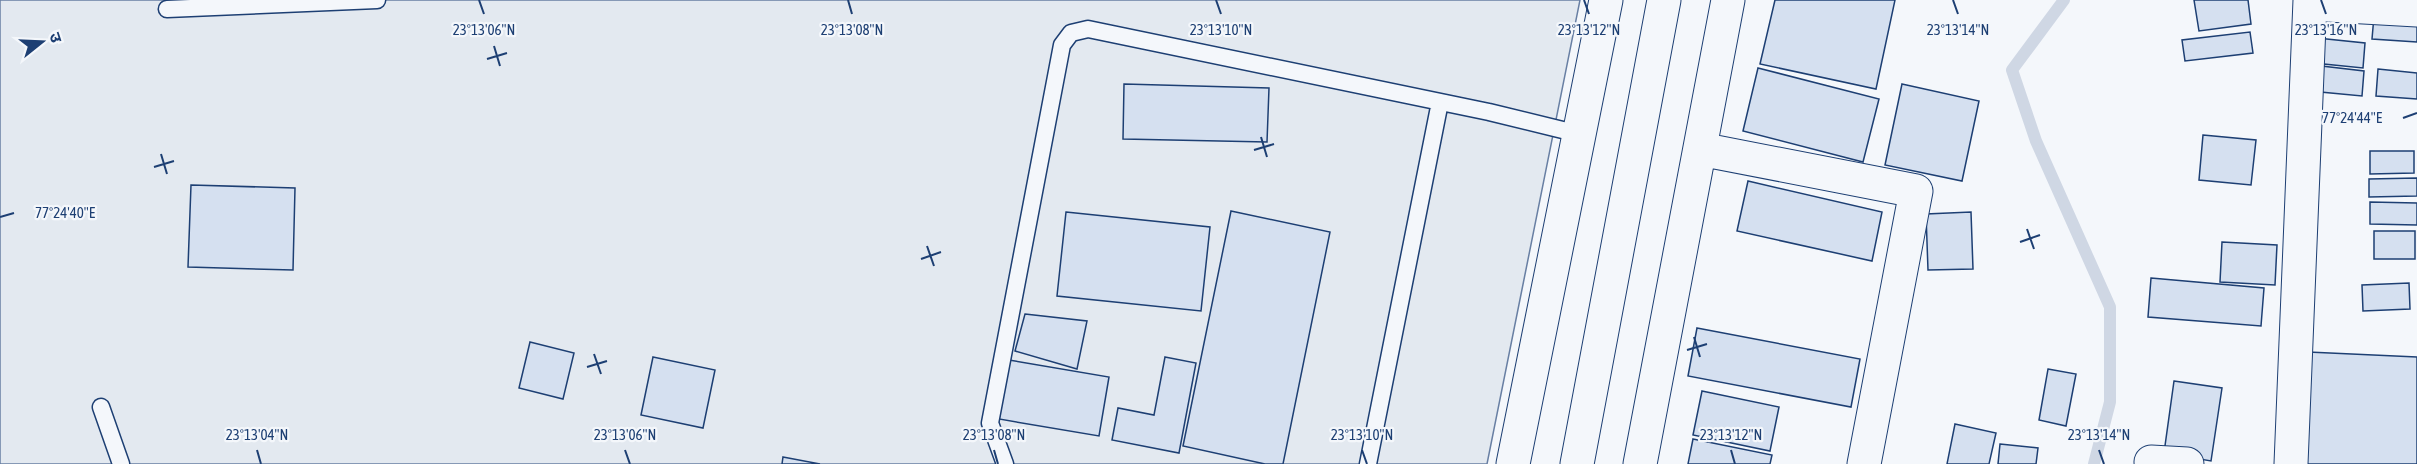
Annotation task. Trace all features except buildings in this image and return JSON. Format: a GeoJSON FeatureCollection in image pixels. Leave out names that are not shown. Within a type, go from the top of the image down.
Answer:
{"type":"FeatureCollection","features":[{"type":"Feature","properties":{"kind":"street"},"geometry":{"type":"LineString","coordinates":[[1513,464],[1606,0]]}},
{"type":"Feature","properties":{"kind":"street"},"geometry":{"type":"LineString","coordinates":[[1577,464],[1664,0]]}},
{"type":"Feature","properties":{"kind":"street"},"geometry":{"type":"LineString","coordinates":[[1640,464],[1728,0]]}},
{"type":"Feature","properties":{"kind":"street"},"geometry":{"type":"LineString","coordinates":[[2291,464],[2310,2],[2417,10]]}},
{"type":"Feature","properties":{"kind":"street"},"geometry":{"type":"LineString","coordinates":[[1700,149],[1916,191],[1864,464]]}},
{"type":"Feature","properties":{"kind":"street"},"geometry":{"type":"LineString","coordinates":[[2151,462],[2187,464]]}},
{"type":"Feature","properties":{"kind":"lane"},"geometry":{"type":"LineString","coordinates":[[167,9],[263,2],[377,0]]}},
{"type":"Feature","properties":{"kind":"lane"},"geometry":{"type":"LineString","coordinates":[[1005,464],[990,423],[1062,45],[1071,33],[1088,28],[1489,112],[1579,134]]}},
{"type":"Feature","properties":{"kind":"lane"},"geometry":{"type":"LineString","coordinates":[[1368,464],[1440,102]]}},
{"type":"Feature","properties":{"kind":"lane"},"geometry":{"type":"LineString","coordinates":[[101,407],[121,464]]}},
{"type":"Feature","properties":{"kind":"shaded area"},"geometry":{"type":"Polygon","coordinates":[[[0,0],[1580,0],[1487,464],[0,464],[0,0]]]}},
{"type":"Feature","properties":{"kind":"waterway"},"geometry":{"type":"LineString","coordinates":[[2064,0],[2012,70],[2036,141],[2110,307],[2110,402],[2094,464]]}}]}
